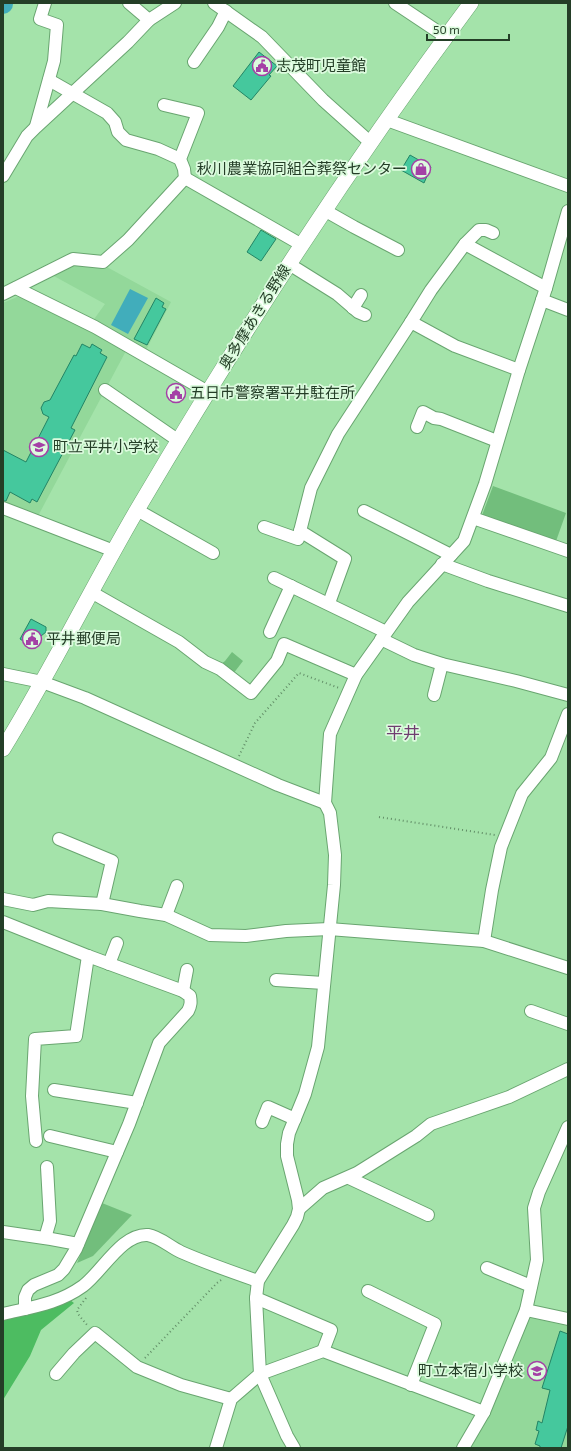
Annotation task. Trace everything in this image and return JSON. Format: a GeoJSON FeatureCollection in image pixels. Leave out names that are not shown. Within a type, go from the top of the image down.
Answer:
{"type":"FeatureCollection","features":[{"type":"Feature","properties":{"kind":"main road","name":"奥多摩あきる野線"},"geometry":{"type":"LineString","coordinates":[[3,749],[42,682],[137,510],[208,392],[324,210],[471,3]]}},
{"type":"Feature","properties":{"kind":"street"},"geometry":{"type":"LineString","coordinates":[[36,127],[54,61],[57,25],[40,19],[45,3]]}},
{"type":"Feature","properties":{"kind":"street"},"geometry":{"type":"LineString","coordinates":[[129,3],[149,20]]}},
{"type":"Feature","properties":{"kind":"street"},"geometry":{"type":"LineString","coordinates":[[3,176],[27,136],[128,42],[149,20],[175,3]]}},
{"type":"Feature","properties":{"kind":"street"},"geometry":{"type":"LineString","coordinates":[[214,3],[262,37],[323,100],[371,143]]}},
{"type":"Feature","properties":{"kind":"street"},"geometry":{"type":"LineString","coordinates":[[395,3],[446,37]]}},
{"type":"Feature","properties":{"kind":"street"},"geometry":{"type":"LineString","coordinates":[[194,62],[218,27],[226,11]]}},
{"type":"Feature","properties":{"kind":"street"},"geometry":{"type":"LineString","coordinates":[[49,80],[107,113],[115,122],[118,132],[126,140],[158,149],[180,158]]}},
{"type":"Feature","properties":{"kind":"street"},"geometry":{"type":"LineString","coordinates":[[3,294],[73,259],[103,262],[128,240],[185,178],[184,169],[180,158],[198,113],[164,104]]}},
{"type":"Feature","properties":{"kind":"street"},"geometry":{"type":"LineString","coordinates":[[387,120],[568,186]]}},
{"type":"Feature","properties":{"kind":"street"},"geometry":{"type":"LineString","coordinates":[[185,178],[302,245]]}},
{"type":"Feature","properties":{"kind":"street"},"geometry":{"type":"LineString","coordinates":[[324,210],[398,250]]}},
{"type":"Feature","properties":{"kind":"street"},"geometry":{"type":"LineString","coordinates":[[294,1448],[287,1436],[260,1374],[256,1298],[258,1281],[293,1226],[299,1209],[287,1156],[287,1144],[289,1134],[305,1094],[318,1048],[334,886],[335,855],[330,813],[325,803],[330,734],[356,674],[408,602],[464,540],[485,484],[519,370],[546,288],[564,241],[568,211]]}},
{"type":"Feature","properties":{"kind":"street"},"geometry":{"type":"LineString","coordinates":[[264,527],[298,539],[312,488],[338,434],[431,290],[465,244],[479,230],[486,230],[493,233]]}},
{"type":"Feature","properties":{"kind":"street"},"geometry":{"type":"LineString","coordinates":[[465,244],[546,288]]}},
{"type":"Feature","properties":{"kind":"street"},"geometry":{"type":"LineString","coordinates":[[289,264],[337,294],[353,308],[364,315]]}},
{"type":"Feature","properties":{"kind":"street"},"geometry":{"type":"LineString","coordinates":[[16,288],[95,327],[208,392]]}},
{"type":"Feature","properties":{"kind":"street"},"geometry":{"type":"LineString","coordinates":[[353,308],[361,295]]}},
{"type":"Feature","properties":{"kind":"street"},"geometry":{"type":"LineString","coordinates":[[542,300],[568,310]]}},
{"type":"Feature","properties":{"kind":"street"},"geometry":{"type":"LineString","coordinates":[[411,322],[455,346],[519,370]]}},
{"type":"Feature","properties":{"kind":"street"},"geometry":{"type":"LineString","coordinates":[[105,390],[179,441]]}},
{"type":"Feature","properties":{"kind":"street"},"geometry":{"type":"LineString","coordinates":[[417,427],[423,412],[434,418],[441,419],[497,441]]}},
{"type":"Feature","properties":{"kind":"street"},"geometry":{"type":"LineString","coordinates":[[3,508],[114,551]]}},
{"type":"Feature","properties":{"kind":"street"},"geometry":{"type":"LineString","coordinates":[[137,510],[213,553]]}},
{"type":"Feature","properties":{"kind":"street"},"geometry":{"type":"LineString","coordinates":[[364,511],[451,555]]}},
{"type":"Feature","properties":{"kind":"street"},"geometry":{"type":"LineString","coordinates":[[473,518],[568,551]]}},
{"type":"Feature","properties":{"kind":"street"},"geometry":{"type":"LineString","coordinates":[[300,531],[345,559],[329,603]]}},
{"type":"Feature","properties":{"kind":"street"},"geometry":{"type":"LineString","coordinates":[[442,564],[488,581],[568,606]]}},
{"type":"Feature","properties":{"kind":"street"},"geometry":{"type":"LineString","coordinates":[[274,578],[329,603],[384,635],[414,655],[442,664],[568,694]]}},
{"type":"Feature","properties":{"kind":"street"},"geometry":{"type":"LineString","coordinates":[[270,632],[291,586]]}},
{"type":"Feature","properties":{"kind":"street"},"geometry":{"type":"LineString","coordinates":[[91,592],[179,642],[205,662],[220,669],[251,693],[277,661],[284,644],[356,674]]}},
{"type":"Feature","properties":{"kind":"street"},"geometry":{"type":"LineString","coordinates":[[434,695],[442,664]]}},
{"type":"Feature","properties":{"kind":"street"},"geometry":{"type":"LineString","coordinates":[[3,674],[42,682],[85,698],[234,766],[325,803]]}},
{"type":"Feature","properties":{"kind":"street"},"geometry":{"type":"LineString","coordinates":[[484,941],[492,890],[502,847],[522,794],[551,758],[568,714]]}},
{"type":"Feature","properties":{"kind":"street"},"geometry":{"type":"LineString","coordinates":[[59,839],[112,861],[102,904]]}},
{"type":"Feature","properties":{"kind":"street"},"geometry":{"type":"LineString","coordinates":[[166,915],[177,886]]}},
{"type":"Feature","properties":{"kind":"street"},"geometry":{"type":"LineString","coordinates":[[3,899],[33,905],[48,902],[102,904],[166,915],[210,935],[246,936],[286,931],[329,929],[484,941],[568,968]]}},
{"type":"Feature","properties":{"kind":"street"},"geometry":{"type":"LineString","coordinates":[[3,922],[88,956],[183,991],[190,996],[191,1006],[158,1043],[137,1103],[78,1244],[64,1269],[58,1275],[34,1285],[28,1290],[25,1297],[25,1308]]}},
{"type":"Feature","properties":{"kind":"street"},"geometry":{"type":"LineString","coordinates":[[109,964],[117,942]]}},
{"type":"Feature","properties":{"kind":"street"},"geometry":{"type":"LineString","coordinates":[[36,1141],[32,1096],[35,1039],[76,1036],[88,956]]}},
{"type":"Feature","properties":{"kind":"street"},"geometry":{"type":"LineString","coordinates":[[183,991],[187,970]]}},
{"type":"Feature","properties":{"kind":"street"},"geometry":{"type":"LineString","coordinates":[[276,980],[324,982]]}},
{"type":"Feature","properties":{"kind":"street"},"geometry":{"type":"LineString","coordinates":[[531,1011],[568,1024]]}},
{"type":"Feature","properties":{"kind":"street"},"geometry":{"type":"LineString","coordinates":[[299,1209],[323,1188],[349,1178],[416,1136],[431,1124],[509,1097],[568,1069]]}},
{"type":"Feature","properties":{"kind":"street"},"geometry":{"type":"LineString","coordinates":[[54,1090],[137,1103]]}},
{"type":"Feature","properties":{"kind":"street"},"geometry":{"type":"LineString","coordinates":[[262,1122],[270,1103],[295,1119]]}},
{"type":"Feature","properties":{"kind":"street"},"geometry":{"type":"LineString","coordinates":[[462,1448],[484,1412],[526,1310],[537,1260],[534,1208],[539,1192],[568,1127]]}},
{"type":"Feature","properties":{"kind":"street"},"geometry":{"type":"LineString","coordinates":[[50,1136],[117,1152]]}},
{"type":"Feature","properties":{"kind":"street"},"geometry":{"type":"LineString","coordinates":[[45,1238],[50,1220],[47,1167]]}},
{"type":"Feature","properties":{"kind":"street"},"geometry":{"type":"LineString","coordinates":[[349,1178],[428,1215]]}},
{"type":"Feature","properties":{"kind":"street"},"geometry":{"type":"LineString","coordinates":[[3,1232],[78,1244]]}},
{"type":"Feature","properties":{"kind":"street"},"geometry":{"type":"LineString","coordinates":[[3,1314],[54,1302],[72,1293],[84,1285],[129,1240],[140,1236],[152,1236],[180,1251],[258,1281]]}},
{"type":"Feature","properties":{"kind":"street"},"geometry":{"type":"LineString","coordinates":[[487,1268],[531,1286]]}},
{"type":"Feature","properties":{"kind":"street"},"geometry":{"type":"LineString","coordinates":[[368,1291],[435,1324],[411,1385]]}},
{"type":"Feature","properties":{"kind":"street"},"geometry":{"type":"LineString","coordinates":[[256,1298],[331,1330],[323,1351]]}},
{"type":"Feature","properties":{"kind":"street"},"geometry":{"type":"LineString","coordinates":[[526,1310],[568,1319]]}},
{"type":"Feature","properties":{"kind":"street"},"geometry":{"type":"LineString","coordinates":[[56,1374],[74,1353],[95,1334],[137,1367],[181,1385],[231,1400]]}},
{"type":"Feature","properties":{"kind":"street"},"geometry":{"type":"LineString","coordinates":[[216,1448],[231,1400],[260,1374],[323,1351],[484,1412]]}},
{"type":"Feature","properties":{"kind":"path"},"geometry":{"type":"LineString","coordinates":[[234,766],[255,723],[299,673],[349,692]]}},
{"type":"Feature","properties":{"kind":"path"},"geometry":{"type":"LineString","coordinates":[[379,817],[502,836]]}},
{"type":"Feature","properties":{"kind":"path"},"geometry":{"type":"LineString","coordinates":[[137,1367],[217,1283],[234,1272]]}},
{"type":"Feature","properties":{"kind":"path"},"geometry":{"type":"LineString","coordinates":[[89,1294],[77,1310],[78,1314],[95,1334]]}},
{"type":"Feature","properties":{"kind":"shaded area"},"geometry":{"type":"Polygon","coordinates":[[[75,263],[105,266],[171,302],[146,350],[92,322],[105,304],[52,275],[75,263]]]}},
{"type":"Feature","properties":{"kind":"shaded area","name":"町立平井小学校"},"geometry":{"type":"Polygon","coordinates":[[[17,297],[25,298],[127,349],[38,516],[3,505],[3,303],[17,297]]]}},
{"type":"Feature","properties":{"kind":"shaded area"},"geometry":{"type":"Polygon","coordinates":[[[493,486],[566,513],[555,544],[481,518],[493,486]]]}},
{"type":"Feature","properties":{"kind":"shaded area"},"geometry":{"type":"Polygon","coordinates":[[[232,652],[243,661],[233,674],[221,664],[232,652]]]}},
{"type":"Feature","properties":{"kind":"shaded area"},"geometry":{"type":"Polygon","coordinates":[[[102,1203],[132,1215],[93,1256],[77,1263],[102,1203]]]}},
{"type":"Feature","properties":{"kind":"shaded area"},"geometry":{"type":"Polygon","coordinates":[[[59,1292],[74,1303],[41,1330],[30,1356],[3,1400],[3,1315],[59,1292]]]}},
{"type":"Feature","properties":{"kind":"shaded area","name":"町立本宿小学校"},"geometry":{"type":"Polygon","coordinates":[[[531,1318],[568,1326],[568,1448],[469,1448],[526,1321],[531,1318]]]}},
{"type":"Feature","properties":{"kind":"water"},"geometry":{"type":"Polygon","coordinates":[[[130,289],[148,298],[128,334],[111,325],[130,289]]]}},
{"type":"Feature","properties":{"kind":"building"},"geometry":{"type":"Polygon","coordinates":[[[259,52],[277,66],[269,75],[271,76],[251,100],[233,86],[259,52]]]}},
{"type":"Feature","properties":{"kind":"building"},"geometry":{"type":"Polygon","coordinates":[[[410,155],[431,167],[424,183],[401,170],[410,155]]]}},
{"type":"Feature","properties":{"kind":"building"},"geometry":{"type":"Polygon","coordinates":[[[261,230],[276,239],[261,261],[247,252],[261,230]]]}},
{"type":"Feature","properties":{"kind":"building"},"geometry":{"type":"Polygon","coordinates":[[[156,298],[164,303],[162,307],[166,309],[147,345],[134,339],[156,298]]]}},
{"type":"Feature","properties":{"kind":"building"},"geometry":{"type":"Polygon","coordinates":[[[82,344],[90,348],[92,344],[102,350],[100,353],[107,357],[71,428],[75,430],[37,502],[32,499],[30,503],[10,492],[6,501],[3,501],[3,450],[26,462],[49,417],[43,414],[41,408],[44,402],[50,400],[74,355],[76,356],[82,344]]]}},
{"type":"Feature","properties":{"kind":"building"},"geometry":{"type":"Polygon","coordinates":[[[31,619],[46,627],[46,632],[41,636],[34,648],[20,639],[31,619]]]}},
{"type":"Feature","properties":{"kind":"building"},"geometry":{"type":"Polygon","coordinates":[[[560,1331],[568,1334],[568,1426],[561,1448],[540,1448],[540,1446],[535,1444],[539,1431],[536,1430],[538,1421],[542,1423],[550,1390],[542,1388],[560,1331]]]}},
{"type":"Feature","properties":{"kind":"place","name":"志茂町児童館"},"geometry":{"type":"Point","coordinates":[262,66]}},
{"type":"Feature","properties":{"kind":"place","name":"秋川農業協同組合葬祭センター"},"geometry":{"type":"Point","coordinates":[421,169]}},
{"type":"Feature","properties":{"kind":"place","name":"五日市警察署平井駐在所"},"geometry":{"type":"Point","coordinates":[176,393]}},
{"type":"Feature","properties":{"kind":"place","name":"町立平井小学校"},"geometry":{"type":"Point","coordinates":[39,447]}},
{"type":"Feature","properties":{"kind":"place","name":"平井郵便局"},"geometry":{"type":"Point","coordinates":[32,639]}},
{"type":"Feature","properties":{"kind":"place","name":"町立本宿小学校"},"geometry":{"type":"Point","coordinates":[537,1371]}},
{"type":"Feature","properties":{"kind":"district","name":"平井"},"geometry":{"type":"Point","coordinates":[403,733]}}]}
